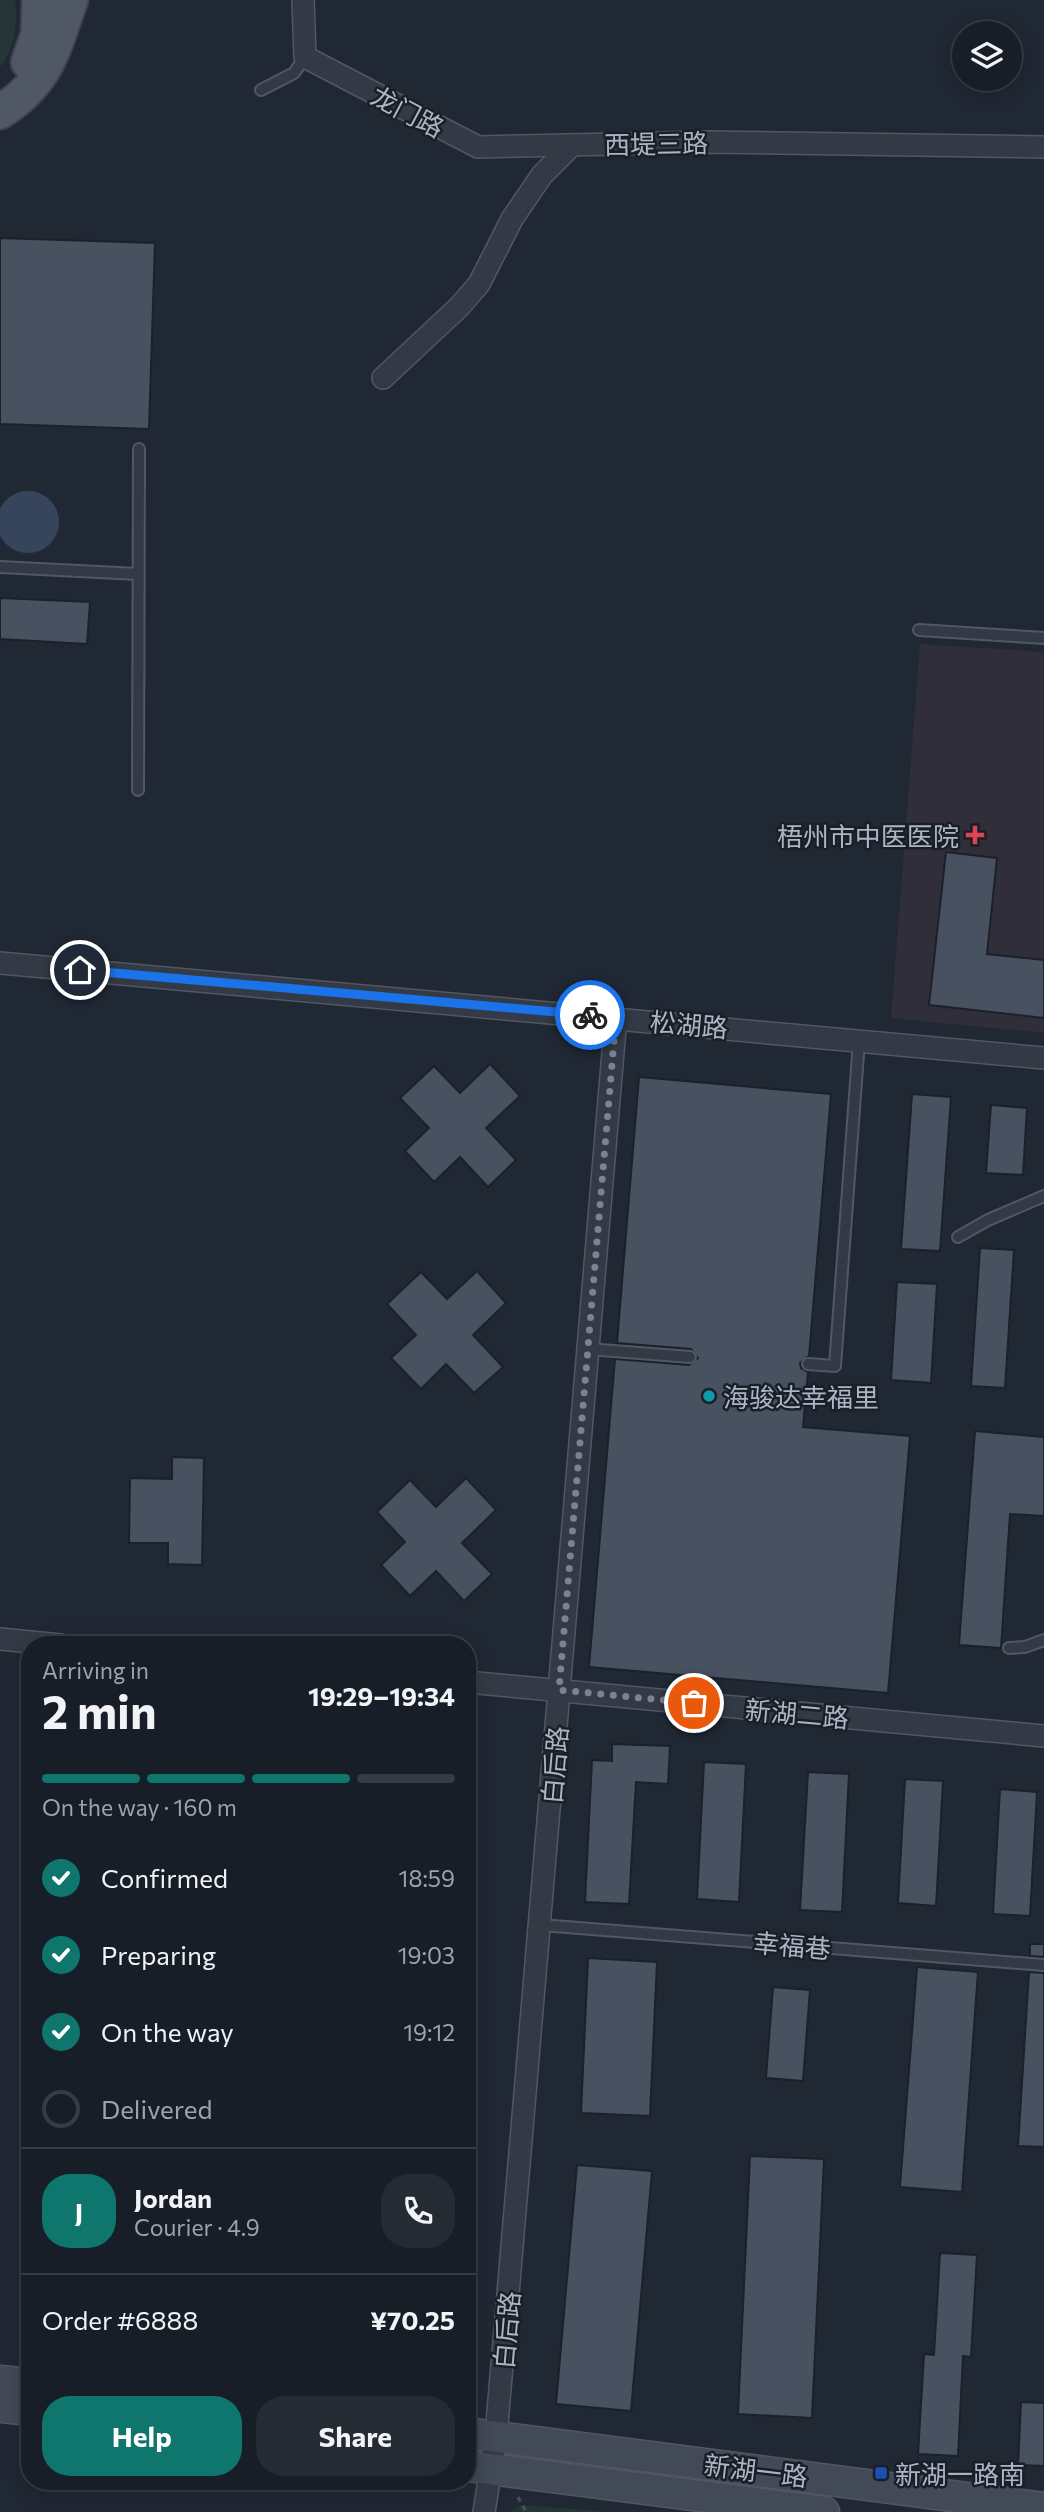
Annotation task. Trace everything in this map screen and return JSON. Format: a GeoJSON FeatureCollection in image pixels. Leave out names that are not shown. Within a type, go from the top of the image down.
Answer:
{"type":"FeatureCollection","features":[{"type":"Feature","properties":{"kind":"main road"},"geometry":{"type":"LineString","coordinates":[[0,89],[27,65],[38,34],[39,0]]}},
{"type":"Feature","properties":{"kind":"main road"},"geometry":{"type":"LineString","coordinates":[[0,112],[29,92],[45,72],[71,0]]}},
{"type":"Feature","properties":{"kind":"street"},"geometry":{"type":"LineString","coordinates":[[303,0],[305,57]]}},
{"type":"Feature","properties":{"kind":"street","name":"龙门路"},"geometry":{"type":"LineString","coordinates":[[305,57],[478,148],[572,145]]}},
{"type":"Feature","properties":{"kind":"street","name":"西堤三路"},"geometry":{"type":"LineString","coordinates":[[383,378],[480,284],[512,219],[542,175],[572,145],[708,142],[1044,148]]}},
{"type":"Feature","properties":{"kind":"street","name":"松湖路"},"geometry":{"type":"LineString","coordinates":[[0,963],[1044,1058]]}},
{"type":"Feature","properties":{"kind":"street","name":"白后路"},"geometry":{"type":"LineString","coordinates":[[484,2512],[479,2468],[496,2436],[616,1017]]}},
{"type":"Feature","properties":{"kind":"street"},"geometry":{"type":"LineString","coordinates":[[0,1639],[21,1641]]}},
{"type":"Feature","properties":{"kind":"street","name":"新湖二路"},"geometry":{"type":"LineString","coordinates":[[476,1683],[1044,1736]]}},
{"type":"Feature","properties":{"kind":"street"},"geometry":{"type":"LineString","coordinates":[[0,2381],[21,2383]]}},
{"type":"Feature","properties":{"kind":"street"},"geometry":{"type":"LineString","coordinates":[[0,2407],[21,2409]]}},
{"type":"Feature","properties":{"kind":"street","name":"新湖一路"},"geometry":{"type":"LineString","coordinates":[[476,2434],[1044,2508]]}},
{"type":"Feature","properties":{"kind":"street","name":"新湖一路"},"geometry":{"type":"LineString","coordinates":[[479,2468],[824,2512]]}},
{"type":"Feature","properties":{"kind":"lane"},"geometry":{"type":"LineString","coordinates":[[261,90],[294,73],[305,57]]}},
{"type":"Feature","properties":{"kind":"lane"},"geometry":{"type":"LineString","coordinates":[[138,790],[139,449]]}},
{"type":"Feature","properties":{"kind":"lane"},"geometry":{"type":"LineString","coordinates":[[0,567],[138,574]]}},
{"type":"Feature","properties":{"kind":"lane"},"geometry":{"type":"LineString","coordinates":[[919,630],[1044,638]]}},
{"type":"Feature","properties":{"kind":"lane"},"geometry":{"type":"LineString","coordinates":[[808,1364],[835,1366],[859,1041]]}},
{"type":"Feature","properties":{"kind":"lane"},"geometry":{"type":"LineString","coordinates":[[958,1237],[988,1220],[1044,1196]]}},
{"type":"Feature","properties":{"kind":"lane"},"geometry":{"type":"LineString","coordinates":[[588,1349],[690,1357]]}},
{"type":"Feature","properties":{"kind":"lane"},"geometry":{"type":"LineString","coordinates":[[1009,1648],[1025,1647],[1044,1640]]}},
{"type":"Feature","properties":{"kind":"lane","name":"幸福巷"},"geometry":{"type":"LineString","coordinates":[[541,1925],[1044,1965]]}},
{"type":"Feature","properties":{"kind":"shaded area"},"geometry":{"type":"Polygon","coordinates":[[[0,0],[15,0],[16,18],[12,44],[0,67],[0,0]]]}},
{"type":"Feature","properties":{"kind":"shaded area","name":"梧州市中医医院"},"geometry":{"type":"Polygon","coordinates":[[[920,644],[1044,652],[1044,1033],[891,1018],[920,644]]]}},
{"type":"Feature","properties":{"kind":"shaded area"},"geometry":{"type":"Polygon","coordinates":[[[521,2505],[599,2511],[606,2512],[511,2512],[521,2505]]]}},
{"type":"Feature","properties":{"kind":"water"},"geometry":{"type":"Polygon","coordinates":[[[22,492],[45,496],[54,505],[58,516],[54,539],[45,548],[34,552],[11,548],[2,539],[-1,531],[2,505],[11,496],[22,492]]]}},
{"type":"Feature","properties":{"kind":"building"},"geometry":{"type":"Polygon","coordinates":[[[0,238],[155,243],[149,429],[0,424],[0,238]]]}},
{"type":"Feature","properties":{"kind":"building"},"geometry":{"type":"Polygon","coordinates":[[[0,598],[90,602],[87,644],[0,639],[0,598]]]}},
{"type":"Feature","properties":{"kind":"building"},"geometry":{"type":"Polygon","coordinates":[[[946,852],[997,858],[987,954],[1044,960],[1044,1018],[929,1005],[946,852]]]}},
{"type":"Feature","properties":{"kind":"building"},"geometry":{"type":"Polygon","coordinates":[[[490,1064],[520,1096],[486,1128],[516,1160],[488,1187],[460,1157],[434,1182],[405,1151],[429,1128],[400,1098],[434,1066],[460,1093],[490,1064]]]}},
{"type":"Feature","properties":{"kind":"building","name":"海骏达幸福里"},"geometry":{"type":"Polygon","coordinates":[[[639,1077],[831,1094],[809,1356],[800,1363],[801,1368],[808,1372],[803,1427],[910,1436],[888,1693],[589,1667],[615,1359],[689,1365],[698,1358],[691,1349],[617,1343],[639,1077]]]}},
{"type":"Feature","properties":{"kind":"building"},"geometry":{"type":"Polygon","coordinates":[[[912,1094],[951,1097],[940,1251],[901,1249],[912,1094]]]}},
{"type":"Feature","properties":{"kind":"building"},"geometry":{"type":"Polygon","coordinates":[[[991,1105],[1027,1108],[1023,1175],[986,1173],[991,1105]]]}},
{"type":"Feature","properties":{"kind":"building"},"geometry":{"type":"Polygon","coordinates":[[[980,1248],[1014,1250],[1005,1388],[971,1386],[980,1248]]]}},
{"type":"Feature","properties":{"kind":"building"},"geometry":{"type":"Polygon","coordinates":[[[477,1271],[506,1303],[473,1335],[503,1367],[474,1393],[446,1364],[421,1389],[391,1358],[416,1335],[387,1304],[421,1272],[447,1299],[477,1271]]]}},
{"type":"Feature","properties":{"kind":"building"},"geometry":{"type":"Polygon","coordinates":[[[897,1282],[937,1284],[931,1383],[891,1380],[897,1282]]]}},
{"type":"Feature","properties":{"kind":"building"},"geometry":{"type":"Polygon","coordinates":[[[975,1431],[1044,1437],[1044,1516],[1010,1514],[1001,1648],[959,1645],[975,1431]]]}},
{"type":"Feature","properties":{"kind":"building"},"geometry":{"type":"Polygon","coordinates":[[[172,1457],[204,1458],[202,1565],[168,1564],[168,1543],[129,1543],[130,1478],[172,1479],[172,1457]]]}},
{"type":"Feature","properties":{"kind":"building"},"geometry":{"type":"Polygon","coordinates":[[[466,1478],[496,1510],[462,1543],[492,1574],[464,1601],[436,1571],[410,1596],[381,1565],[405,1542],[377,1512],[410,1480],[436,1507],[466,1478]]]}},
{"type":"Feature","properties":{"kind":"building"},"geometry":{"type":"Polygon","coordinates":[[[612,1744],[670,1746],[668,1784],[636,1782],[629,1904],[585,1902],[592,1760],[612,1761],[612,1744]]]}},
{"type":"Feature","properties":{"kind":"building"},"geometry":{"type":"Polygon","coordinates":[[[704,1762],[746,1764],[739,1902],[697,1899],[704,1762]]]}},
{"type":"Feature","properties":{"kind":"building"},"geometry":{"type":"Polygon","coordinates":[[[808,1772],[849,1774],[842,1912],[800,1910],[808,1772]]]}},
{"type":"Feature","properties":{"kind":"building"},"geometry":{"type":"Polygon","coordinates":[[[905,1779],[943,1781],[936,1906],[898,1903],[905,1779]]]}},
{"type":"Feature","properties":{"kind":"building"},"geometry":{"type":"Polygon","coordinates":[[[1000,1789],[1037,1792],[1030,1916],[993,1914],[1000,1789]]]}},
{"type":"Feature","properties":{"kind":"building"},"geometry":{"type":"Polygon","coordinates":[[[1030,1944],[1044,1944],[1044,1957],[1030,1956],[1030,1944]]]}},
{"type":"Feature","properties":{"kind":"building"},"geometry":{"type":"Polygon","coordinates":[[[588,1958],[657,1962],[650,2116],[581,2113],[588,1958]]]}},
{"type":"Feature","properties":{"kind":"building"},"geometry":{"type":"Polygon","coordinates":[[[917,1967],[978,1972],[962,2192],[900,2187],[917,1967]]]}},
{"type":"Feature","properties":{"kind":"building"},"geometry":{"type":"Polygon","coordinates":[[[1029,1972],[1044,1973],[1044,2147],[1018,2146],[1029,1972]]]}},
{"type":"Feature","properties":{"kind":"building"},"geometry":{"type":"Polygon","coordinates":[[[773,1987],[810,1990],[803,2081],[766,2078],[773,1987]]]}},
{"type":"Feature","properties":{"kind":"building"},"geometry":{"type":"Polygon","coordinates":[[[750,2156],[824,2159],[812,2418],[738,2414],[750,2156]]]}},
{"type":"Feature","properties":{"kind":"building"},"geometry":{"type":"Polygon","coordinates":[[[577,2165],[652,2171],[631,2411],[556,2404],[577,2165]]]}},
{"type":"Feature","properties":{"kind":"building"},"geometry":{"type":"Polygon","coordinates":[[[940,2253],[977,2255],[971,2357],[963,2356],[958,2456],[918,2454],[924,2354],[934,2355],[940,2253]]]}},
{"type":"Feature","properties":{"kind":"building"},"geometry":{"type":"Polygon","coordinates":[[[1021,2402],[1044,2403],[1044,2466],[1018,2465],[1021,2402]]]}},
{"type":"Feature","properties":{"kind":"way so far"},"geometry":{"type":"LineString","coordinates":[[590,1015],[616,1017],[559,1690],[694,1703]]}},
{"type":"Feature","properties":{"kind":"place","name":"梧州市中医医院"},"geometry":{"type":"Point","coordinates":[975,835]}},
{"type":"Feature","properties":{"kind":"place","name":"海骏达幸福里"},"geometry":{"type":"Point","coordinates":[709,1396]}},
{"type":"Feature","properties":{"kind":"place","name":"新湖一路南"},"geometry":{"type":"Point","coordinates":[881,2473]}},
{"type":"Feature","properties":{"kind":"route"},"geometry":{"type":"LineString","coordinates":[[80,970],[590,1015]]}}]}
